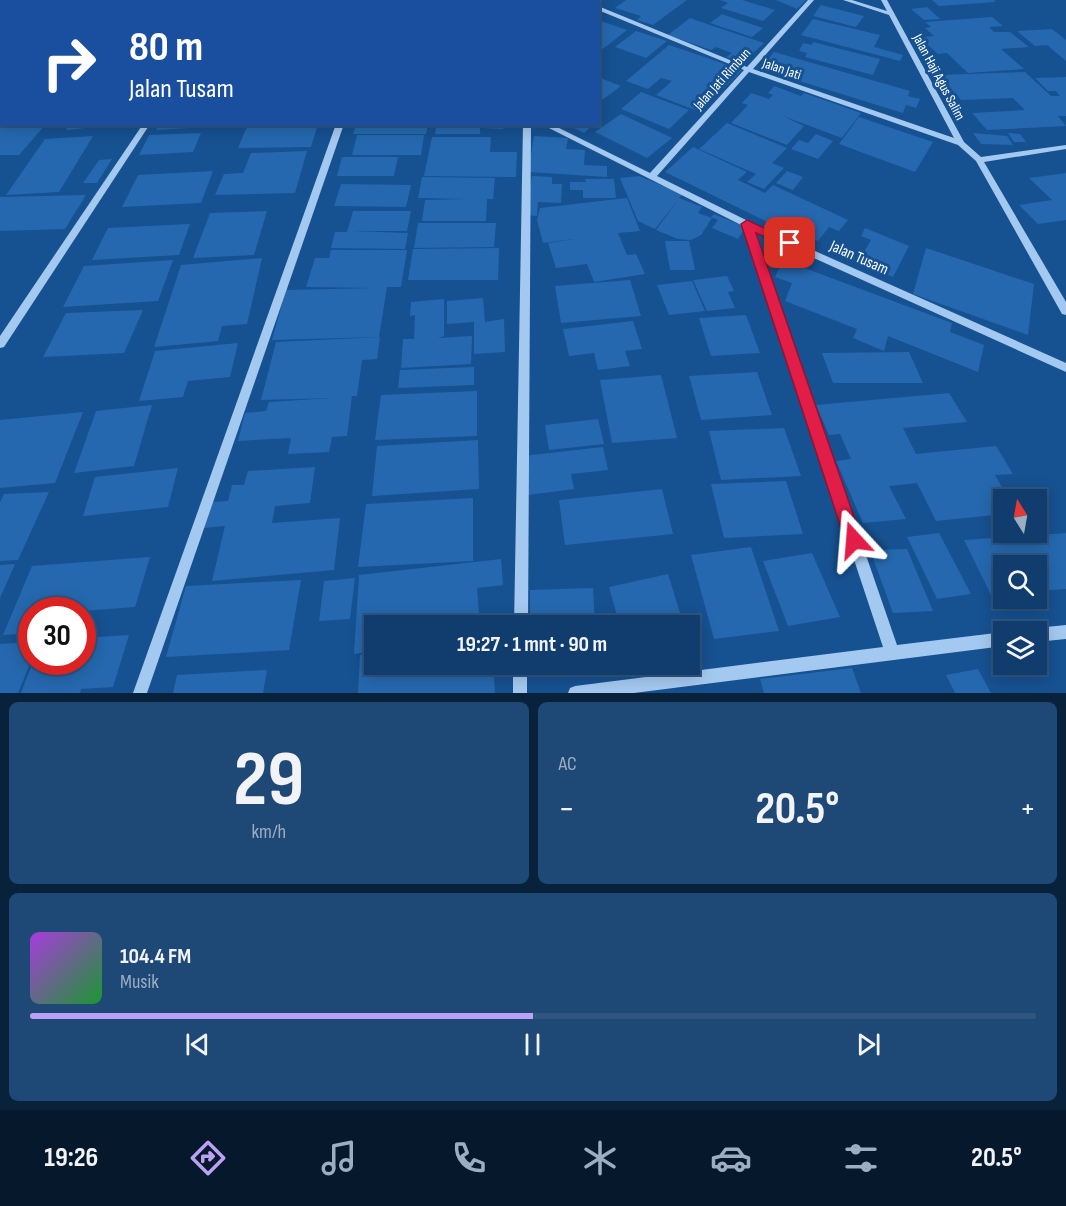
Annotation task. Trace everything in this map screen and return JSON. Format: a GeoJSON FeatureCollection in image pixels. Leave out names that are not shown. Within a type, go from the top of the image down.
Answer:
{"type":"FeatureCollection","features":[{"type":"Feature","properties":{"kind":"street","name":"Jalan Jati Rimbun"},"geometry":{"type":"LineString","coordinates":[[652,176],[746,69],[811,0]]}},
{"type":"Feature","properties":{"kind":"street"},"geometry":{"type":"LineString","coordinates":[[846,0],[891,14]]}},
{"type":"Feature","properties":{"kind":"street","name":"Jalan Haji Agus Salim"},"geometry":{"type":"LineString","coordinates":[[885,0],[961,143],[979,160],[1066,311]]}},
{"type":"Feature","properties":{"kind":"street","name":"Jalan Jati"},"geometry":{"type":"LineString","coordinates":[[600,9],[746,69],[961,143]]}},
{"type":"Feature","properties":{"kind":"street"},"geometry":{"type":"LineString","coordinates":[[0,345],[146,126]]}},
{"type":"Feature","properties":{"kind":"street"},"geometry":{"type":"LineString","coordinates":[[140,693],[339,126]]}},
{"type":"Feature","properties":{"kind":"street"},"geometry":{"type":"LineString","coordinates":[[521,615],[527,126]]}},
{"type":"Feature","properties":{"kind":"street","name":"Jalan Tusam"},"geometry":{"type":"LineString","coordinates":[[548,126],[747,224],[1066,368]]}},
{"type":"Feature","properties":{"kind":"street"},"geometry":{"type":"LineString","coordinates":[[979,160],[1066,147]]}},
{"type":"Feature","properties":{"kind":"street"},"geometry":{"type":"LineString","coordinates":[[747,224],[891,653]]}},
{"type":"Feature","properties":{"kind":"street"},"geometry":{"type":"LineString","coordinates":[[1047,634],[1066,632]]}},
{"type":"Feature","properties":{"kind":"street"},"geometry":{"type":"LineString","coordinates":[[575,693],[993,640]]}},
{"type":"Feature","properties":{"kind":"street"},"geometry":{"type":"LineString","coordinates":[[520,675],[520,693]]}},
{"type":"Feature","properties":{"kind":"building"},"geometry":{"type":"Polygon","coordinates":[[[626,0],[687,0],[653,25],[637,20],[641,16],[615,8],[626,0]]]}},
{"type":"Feature","properties":{"kind":"building"},"geometry":{"type":"Polygon","coordinates":[[[720,0],[742,0],[775,10],[763,21],[721,8],[728,3],[720,0]]]}},
{"type":"Feature","properties":{"kind":"building"},"geometry":{"type":"Polygon","coordinates":[[[776,0],[806,0],[797,9],[776,0]]]}},
{"type":"Feature","properties":{"kind":"building"},"geometry":{"type":"Polygon","coordinates":[[[932,0],[994,0],[996,2],[939,6],[932,0]]]}},
{"type":"Feature","properties":{"kind":"building"},"geometry":{"type":"Polygon","coordinates":[[[821,5],[864,16],[856,27],[813,16],[821,5]]]}},
{"type":"Feature","properties":{"kind":"building"},"geometry":{"type":"Polygon","coordinates":[[[927,7],[940,19],[924,20],[911,9],[927,7]]]}},
{"type":"Feature","properties":{"kind":"building"},"geometry":{"type":"Polygon","coordinates":[[[722,14],[763,28],[752,37],[710,23],[722,14]]]}},
{"type":"Feature","properties":{"kind":"building"},"geometry":{"type":"Polygon","coordinates":[[[992,17],[1003,26],[989,27],[994,32],[1010,32],[1029,47],[1001,49],[1024,69],[968,73],[947,53],[938,54],[928,45],[921,45],[913,38],[934,36],[925,28],[931,27],[925,22],[992,17]]]}},
{"type":"Feature","properties":{"kind":"building"},"geometry":{"type":"Polygon","coordinates":[[[690,18],[764,43],[742,63],[726,57],[732,53],[716,47],[711,50],[668,35],[690,18]]]}},
{"type":"Feature","properties":{"kind":"building"},"geometry":{"type":"Polygon","coordinates":[[[813,19],[880,35],[874,47],[903,55],[900,61],[801,35],[813,19]]]}},
{"type":"Feature","properties":{"kind":"building"},"geometry":{"type":"Polygon","coordinates":[[[600,21],[627,30],[600,51],[600,21]]]}},
{"type":"Feature","properties":{"kind":"building"},"geometry":{"type":"Polygon","coordinates":[[[1052,29],[1066,40],[1066,61],[1047,45],[1035,46],[1017,31],[1052,29]]]}},
{"type":"Feature","properties":{"kind":"building"},"geometry":{"type":"Polygon","coordinates":[[[636,31],[667,41],[646,58],[615,47],[636,31]]]}},
{"type":"Feature","properties":{"kind":"building"},"geometry":{"type":"Polygon","coordinates":[[[813,42],[880,59],[873,75],[805,57],[807,53],[799,51],[803,43],[812,45],[813,42]]]}},
{"type":"Feature","properties":{"kind":"building"},"geometry":{"type":"Polygon","coordinates":[[[669,45],[742,70],[700,112],[656,95],[672,81],[661,78],[648,89],[626,81],[669,45]]]}},
{"type":"Feature","properties":{"kind":"building"},"geometry":{"type":"Polygon","coordinates":[[[774,52],[910,91],[908,96],[920,99],[916,108],[906,105],[903,113],[760,69],[774,52]]]}},
{"type":"Feature","properties":{"kind":"building"},"geometry":{"type":"Polygon","coordinates":[[[1025,72],[1051,96],[1060,96],[1056,91],[1048,91],[1035,78],[1066,77],[1066,116],[1058,116],[1066,126],[987,130],[972,113],[1025,110],[1013,98],[961,100],[939,75],[1025,72]]]}},
{"type":"Feature","properties":{"kind":"building"},"geometry":{"type":"Polygon","coordinates":[[[600,78],[621,86],[600,102],[600,78]]]}},
{"type":"Feature","properties":{"kind":"building"},"geometry":{"type":"Polygon","coordinates":[[[774,86],[801,96],[804,93],[861,113],[842,138],[783,116],[804,126],[787,145],[731,123],[748,105],[742,103],[751,93],[769,99],[773,95],[768,93],[774,86]]]}},
{"type":"Feature","properties":{"kind":"building"},"geometry":{"type":"Polygon","coordinates":[[[641,92],[689,110],[669,129],[621,109],[641,92]]]}},
{"type":"Feature","properties":{"kind":"building"},"geometry":{"type":"Polygon","coordinates":[[[621,114],[672,138],[647,158],[595,132],[621,114]]]}},
{"type":"Feature","properties":{"kind":"building"},"geometry":{"type":"Polygon","coordinates":[[[859,117],[933,142],[915,172],[839,144],[859,117]]]}},
{"type":"Feature","properties":{"kind":"building"},"geometry":{"type":"Polygon","coordinates":[[[727,123],[787,148],[772,163],[784,168],[764,189],[747,182],[756,174],[699,149],[727,123]]]}},
{"type":"Feature","properties":{"kind":"building"},"geometry":{"type":"Polygon","coordinates":[[[0,126],[44,126],[19,155],[0,155],[0,126]]]}},
{"type":"Feature","properties":{"kind":"building"},"geometry":{"type":"Polygon","coordinates":[[[67,126],[105,126],[66,130],[67,126]]]}},
{"type":"Feature","properties":{"kind":"building"},"geometry":{"type":"Polygon","coordinates":[[[158,126],[222,126],[156,130],[158,126]]]}},
{"type":"Feature","properties":{"kind":"building"},"geometry":{"type":"Polygon","coordinates":[[[247,126],[317,126],[311,147],[238,148],[247,126]]]}},
{"type":"Feature","properties":{"kind":"building"},"geometry":{"type":"Polygon","coordinates":[[[355,126],[428,126],[426,134],[353,134],[355,126]]]}},
{"type":"Feature","properties":{"kind":"building"},"geometry":{"type":"Polygon","coordinates":[[[437,126],[503,126],[503,129],[480,128],[480,134],[435,134],[437,126]]]}},
{"type":"Feature","properties":{"kind":"building"},"geometry":{"type":"Polygon","coordinates":[[[570,126],[592,126],[584,133],[570,126]]]}},
{"type":"Feature","properties":{"kind":"building"},"geometry":{"type":"Polygon","coordinates":[[[201,133],[193,152],[139,155],[149,135],[201,133]]]}},
{"type":"Feature","properties":{"kind":"building"},"geometry":{"type":"Polygon","coordinates":[[[973,133],[1007,136],[1013,145],[981,144],[973,133]]]}},
{"type":"Feature","properties":{"kind":"building"},"geometry":{"type":"Polygon","coordinates":[[[1008,133],[1020,134],[1026,142],[1014,142],[1008,133]]]}},
{"type":"Feature","properties":{"kind":"building"},"geometry":{"type":"Polygon","coordinates":[[[816,134],[833,141],[818,159],[791,149],[799,140],[808,143],[816,134]]]}},
{"type":"Feature","properties":{"kind":"building"},"geometry":{"type":"Polygon","coordinates":[[[357,135],[424,135],[421,155],[352,155],[357,135]]]}},
{"type":"Feature","properties":{"kind":"building"},"geometry":{"type":"Polygon","coordinates":[[[93,136],[59,192],[6,195],[45,139],[93,136]]]}},
{"type":"Feature","properties":{"kind":"building"},"geometry":{"type":"Polygon","coordinates":[[[534,136],[568,138],[566,149],[585,150],[584,165],[607,166],[607,177],[528,172],[534,136]]]}},
{"type":"Feature","properties":{"kind":"building"},"geometry":{"type":"Polygon","coordinates":[[[432,137],[491,137],[490,152],[517,152],[516,177],[424,176],[432,137]]]}},
{"type":"Feature","properties":{"kind":"building"},"geometry":{"type":"Polygon","coordinates":[[[693,147],[747,172],[738,180],[765,193],[773,185],[848,220],[839,231],[829,227],[818,241],[789,227],[786,231],[665,172],[693,147]]]}},
{"type":"Feature","properties":{"kind":"building"},"geometry":{"type":"Polygon","coordinates":[[[307,151],[295,193],[215,195],[224,174],[243,173],[251,153],[307,151]]]}},
{"type":"Feature","properties":{"kind":"building"},"geometry":{"type":"Polygon","coordinates":[[[342,157],[398,157],[394,176],[337,176],[342,157]]]}},
{"type":"Feature","properties":{"kind":"building"},"geometry":{"type":"Polygon","coordinates":[[[112,159],[97,183],[83,183],[99,160],[112,159]]]}},
{"type":"Feature","properties":{"kind":"building"},"geometry":{"type":"Polygon","coordinates":[[[213,171],[201,203],[122,207],[138,175],[213,171]]]}},
{"type":"Feature","properties":{"kind":"building"},"geometry":{"type":"Polygon","coordinates":[[[787,171],[803,177],[793,190],[776,183],[787,171]]]}},
{"type":"Feature","properties":{"kind":"building"},"geometry":{"type":"Polygon","coordinates":[[[1066,173],[1066,220],[1038,224],[1019,205],[1052,200],[1029,178],[1066,173]]]}},
{"type":"Feature","properties":{"kind":"building"},"geometry":{"type":"Polygon","coordinates":[[[532,176],[552,177],[552,184],[562,184],[561,203],[538,202],[537,216],[527,215],[532,176]]]}},
{"type":"Feature","properties":{"kind":"building"},"geometry":{"type":"Polygon","coordinates":[[[639,176],[683,194],[679,198],[702,207],[698,213],[712,218],[701,235],[691,240],[678,239],[656,230],[678,200],[655,229],[638,221],[620,178],[639,176]]]}},
{"type":"Feature","properties":{"kind":"building"},"geometry":{"type":"Polygon","coordinates":[[[422,177],[495,178],[493,199],[487,199],[486,221],[422,221],[425,200],[465,199],[418,198],[422,177]]]}},
{"type":"Feature","properties":{"kind":"building"},"geometry":{"type":"Polygon","coordinates":[[[585,179],[614,179],[616,198],[583,198],[583,190],[570,190],[570,182],[586,182],[585,179]]]}},
{"type":"Feature","properties":{"kind":"building"},"geometry":{"type":"Polygon","coordinates":[[[341,184],[411,185],[406,207],[334,206],[341,184]]]}},
{"type":"Feature","properties":{"kind":"building"},"geometry":{"type":"Polygon","coordinates":[[[86,195],[65,229],[0,231],[0,197],[86,195]]]}},
{"type":"Feature","properties":{"kind":"building"},"geometry":{"type":"Polygon","coordinates":[[[627,198],[640,231],[618,233],[627,255],[636,254],[645,274],[594,282],[587,264],[556,268],[548,243],[574,239],[543,243],[537,220],[540,208],[627,198]]]}},
{"type":"Feature","properties":{"kind":"building"},"geometry":{"type":"Polygon","coordinates":[[[267,211],[254,255],[193,258],[210,213],[267,211]]]}},
{"type":"Feature","properties":{"kind":"building"},"geometry":{"type":"Polygon","coordinates":[[[353,211],[411,211],[407,231],[352,231],[408,233],[405,249],[331,248],[335,232],[347,232],[353,211]]]}},
{"type":"Feature","properties":{"kind":"building"},"geometry":{"type":"Polygon","coordinates":[[[714,214],[745,227],[738,239],[712,228],[718,220],[711,217],[714,214]]]}},
{"type":"Feature","properties":{"kind":"building"},"geometry":{"type":"Polygon","coordinates":[[[418,223],[496,223],[494,247],[414,248],[418,223]]]}},
{"type":"Feature","properties":{"kind":"building"},"geometry":{"type":"Polygon","coordinates":[[[190,224],[179,255],[92,260],[108,228],[190,224]]]}},
{"type":"Feature","properties":{"kind":"building"},"geometry":{"type":"Polygon","coordinates":[[[865,228],[909,246],[893,277],[849,258],[854,250],[863,254],[871,240],[861,236],[865,228]]]}},
{"type":"Feature","properties":{"kind":"building"},"geometry":{"type":"Polygon","coordinates":[[[665,241],[689,241],[695,270],[670,270],[665,241]]]}},
{"type":"Feature","properties":{"kind":"building"},"geometry":{"type":"Polygon","coordinates":[[[772,241],[787,247],[779,261],[764,255],[772,241]]]}},
{"type":"Feature","properties":{"kind":"building"},"geometry":{"type":"Polygon","coordinates":[[[499,248],[498,280],[408,280],[413,249],[499,248]]]}},
{"type":"Feature","properties":{"kind":"building"},"geometry":{"type":"Polygon","coordinates":[[[926,248],[1034,284],[1028,335],[913,294],[926,248]]]}},
{"type":"Feature","properties":{"kind":"building"},"geometry":{"type":"Polygon","coordinates":[[[331,250],[407,250],[401,287],[387,287],[379,337],[272,340],[286,290],[374,288],[306,287],[315,258],[329,258],[331,250]]]}},
{"type":"Feature","properties":{"kind":"building"},"geometry":{"type":"Polygon","coordinates":[[[262,258],[247,324],[222,326],[218,341],[154,347],[181,265],[262,258]]]}},
{"type":"Feature","properties":{"kind":"building"},"geometry":{"type":"Polygon","coordinates":[[[173,260],[158,301],[63,307],[84,266],[173,260]]]}},
{"type":"Feature","properties":{"kind":"building"},"geometry":{"type":"Polygon","coordinates":[[[783,260],[952,323],[950,332],[984,345],[978,372],[888,336],[884,351],[853,338],[857,329],[785,301],[792,283],[775,277],[783,260]]]}},
{"type":"Feature","properties":{"kind":"building"},"geometry":{"type":"Polygon","coordinates":[[[727,276],[734,291],[728,292],[735,308],[707,311],[693,280],[727,276]]]}},
{"type":"Feature","properties":{"kind":"building"},"geometry":{"type":"Polygon","coordinates":[[[630,280],[641,316],[561,323],[555,286],[630,280]]]}},
{"type":"Feature","properties":{"kind":"building"},"geometry":{"type":"Polygon","coordinates":[[[692,281],[705,311],[669,315],[657,285],[692,281]]]}},
{"type":"Feature","properties":{"kind":"building"},"geometry":{"type":"Polygon","coordinates":[[[483,298],[485,322],[504,319],[505,352],[474,354],[474,322],[447,324],[447,301],[483,298]]]}},
{"type":"Feature","properties":{"kind":"building"},"geometry":{"type":"Polygon","coordinates":[[[444,299],[444,336],[438,338],[472,336],[471,364],[401,368],[403,339],[414,339],[415,315],[410,316],[411,302],[444,299]]]}},
{"type":"Feature","properties":{"kind":"building"},"geometry":{"type":"Polygon","coordinates":[[[143,310],[124,353],[43,357],[66,313],[143,310]]]}},
{"type":"Feature","properties":{"kind":"building"},"geometry":{"type":"Polygon","coordinates":[[[746,315],[760,353],[711,356],[699,318],[746,315]]]}},
{"type":"Feature","properties":{"kind":"building"},"geometry":{"type":"Polygon","coordinates":[[[633,321],[642,349],[625,351],[630,366],[598,370],[594,353],[569,356],[563,329],[633,321]]]}},
{"type":"Feature","properties":{"kind":"building"},"geometry":{"type":"Polygon","coordinates":[[[380,337],[377,359],[362,360],[357,396],[352,396],[347,436],[332,437],[329,452],[288,454],[291,438],[238,441],[245,413],[266,411],[269,402],[332,398],[261,400],[276,342],[380,337]]]}},
{"type":"Feature","properties":{"kind":"building"},"geometry":{"type":"Polygon","coordinates":[[[238,343],[230,377],[188,381],[183,397],[139,401],[155,351],[238,343]]]}},
{"type":"Feature","properties":{"kind":"building"},"geometry":{"type":"Polygon","coordinates":[[[909,352],[923,383],[833,383],[822,353],[909,352]]]}},
{"type":"Feature","properties":{"kind":"building"},"geometry":{"type":"Polygon","coordinates":[[[474,367],[474,385],[398,388],[400,370],[474,367]]]}},
{"type":"Feature","properties":{"kind":"building"},"geometry":{"type":"Polygon","coordinates":[[[757,372],[772,415],[701,420],[689,376],[757,372]]]}},
{"type":"Feature","properties":{"kind":"building"},"geometry":{"type":"Polygon","coordinates":[[[661,375],[677,438],[612,443],[600,380],[661,375]]]}},
{"type":"Feature","properties":{"kind":"building"},"geometry":{"type":"Polygon","coordinates":[[[477,391],[477,436],[375,440],[381,395],[477,391]]]}},
{"type":"Feature","properties":{"kind":"building"},"geometry":{"type":"Polygon","coordinates":[[[949,393],[967,422],[903,428],[916,454],[996,446],[1013,474],[995,475],[1003,489],[993,489],[993,515],[936,521],[917,483],[889,486],[906,519],[863,523],[836,461],[851,459],[840,434],[829,435],[816,405],[949,393]]]}},
{"type":"Feature","properties":{"kind":"building"},"geometry":{"type":"Polygon","coordinates":[[[152,405],[134,466],[74,473],[96,411],[152,405]]]}},
{"type":"Feature","properties":{"kind":"building"},"geometry":{"type":"Polygon","coordinates":[[[83,412],[55,483],[0,488],[0,420],[83,412]]]}},
{"type":"Feature","properties":{"kind":"building"},"geometry":{"type":"Polygon","coordinates":[[[598,419],[604,444],[549,450],[545,425],[598,419]]]}},
{"type":"Feature","properties":{"kind":"building"},"geometry":{"type":"Polygon","coordinates":[[[784,428],[801,476],[721,480],[709,431],[784,428]]]}},
{"type":"Feature","properties":{"kind":"building"},"geometry":{"type":"Polygon","coordinates":[[[478,440],[479,489],[372,496],[377,446],[478,440]]]}},
{"type":"Feature","properties":{"kind":"building"},"geometry":{"type":"Polygon","coordinates":[[[603,447],[608,470],[571,474],[574,489],[528,495],[523,456],[603,447]]]}},
{"type":"Feature","properties":{"kind":"building"},"geometry":{"type":"Polygon","coordinates":[[[315,467],[310,503],[275,506],[272,523],[340,518],[334,570],[212,581],[225,526],[203,528],[210,502],[228,501],[232,485],[244,485],[248,471],[315,467]]]}},
{"type":"Feature","properties":{"kind":"building"},"geometry":{"type":"Polygon","coordinates":[[[178,468],[168,507],[83,516],[95,477],[178,468]]]}},
{"type":"Feature","properties":{"kind":"building"},"geometry":{"type":"Polygon","coordinates":[[[786,481],[803,534],[724,538],[711,484],[786,481]]]}},
{"type":"Feature","properties":{"kind":"building"},"geometry":{"type":"Polygon","coordinates":[[[662,489],[673,534],[565,545],[559,500],[662,489]]]}},
{"type":"Feature","properties":{"kind":"building"},"geometry":{"type":"Polygon","coordinates":[[[49,492],[18,560],[0,561],[0,502],[4,494],[49,492]]]}},
{"type":"Feature","properties":{"kind":"building"},"geometry":{"type":"Polygon","coordinates":[[[473,498],[473,561],[358,567],[366,504],[473,498]]]}},
{"type":"Feature","properties":{"kind":"building"},"geometry":{"type":"Polygon","coordinates":[[[939,533],[971,594],[937,599],[907,537],[939,533]]]}},
{"type":"Feature","properties":{"kind":"building"},"geometry":{"type":"Polygon","coordinates":[[[1066,533],[1066,589],[1047,590],[1047,555],[993,555],[993,595],[991,595],[964,540],[993,538],[993,543],[1047,543],[1047,534],[1066,533]]]}},
{"type":"Feature","properties":{"kind":"building"},"geometry":{"type":"Polygon","coordinates":[[[751,547],[779,631],[714,639],[691,555],[751,547]]]}},
{"type":"Feature","properties":{"kind":"building"},"geometry":{"type":"Polygon","coordinates":[[[907,549],[933,611],[893,613],[870,550],[907,549]]]}},
{"type":"Feature","properties":{"kind":"building"},"geometry":{"type":"Polygon","coordinates":[[[812,553],[840,617],[788,626],[763,561],[812,553]]]}},
{"type":"Feature","properties":{"kind":"building"},"geometry":{"type":"Polygon","coordinates":[[[150,557],[135,607],[96,610],[96,597],[19,597],[32,566],[150,557]]]}},
{"type":"Feature","properties":{"kind":"building"},"geometry":{"type":"Polygon","coordinates":[[[501,559],[503,585],[477,588],[479,615],[364,615],[364,653],[354,654],[359,575],[501,559]]]}},
{"type":"Feature","properties":{"kind":"building"},"geometry":{"type":"Polygon","coordinates":[[[15,564],[0,598],[0,565],[15,564]]]}},
{"type":"Feature","properties":{"kind":"building"},"geometry":{"type":"Polygon","coordinates":[[[668,574],[681,615],[617,615],[609,587],[668,574]]]}},
{"type":"Feature","properties":{"kind":"building"},"geometry":{"type":"Polygon","coordinates":[[[355,578],[350,619],[319,621],[324,581],[355,578]]]}},
{"type":"Feature","properties":{"kind":"building"},"geometry":{"type":"Polygon","coordinates":[[[301,580],[289,650],[166,657],[186,586],[301,580]]]}},
{"type":"Feature","properties":{"kind":"building"},"geometry":{"type":"Polygon","coordinates":[[[593,588],[594,615],[530,615],[530,590],[593,588]]]}},
{"type":"Feature","properties":{"kind":"building"},"geometry":{"type":"Polygon","coordinates":[[[18,599],[18,634],[3,635],[18,599]]]}},
{"type":"Feature","properties":{"kind":"building"},"geometry":{"type":"Polygon","coordinates":[[[129,635],[113,687],[81,689],[80,693],[21,693],[28,675],[96,675],[96,637],[129,635]]]}},
{"type":"Feature","properties":{"kind":"building"},"geometry":{"type":"Polygon","coordinates":[[[18,643],[18,675],[25,675],[18,693],[0,693],[0,644],[18,643]]]}},
{"type":"Feature","properties":{"kind":"building"},"geometry":{"type":"Polygon","coordinates":[[[364,654],[364,675],[494,675],[495,693],[358,693],[360,655],[364,654]]]}},
{"type":"Feature","properties":{"kind":"building"},"geometry":{"type":"Polygon","coordinates":[[[852,668],[861,693],[764,693],[760,679],[852,668]]]}},
{"type":"Feature","properties":{"kind":"building"},"geometry":{"type":"Polygon","coordinates":[[[978,669],[991,693],[955,693],[946,675],[978,669]]]}},
{"type":"Feature","properties":{"kind":"building"},"geometry":{"type":"Polygon","coordinates":[[[267,670],[263,693],[173,693],[177,675],[267,670]]]}},
{"type":"Feature","properties":{"kind":"building"},"geometry":{"type":"Polygon","coordinates":[[[532,675],[599,675],[532,677],[532,675]]]}},
{"type":"Feature","properties":{"kind":"route"},"geometry":{"type":"LineString","coordinates":[[790,243],[747,224],[854,540]]}}]}
